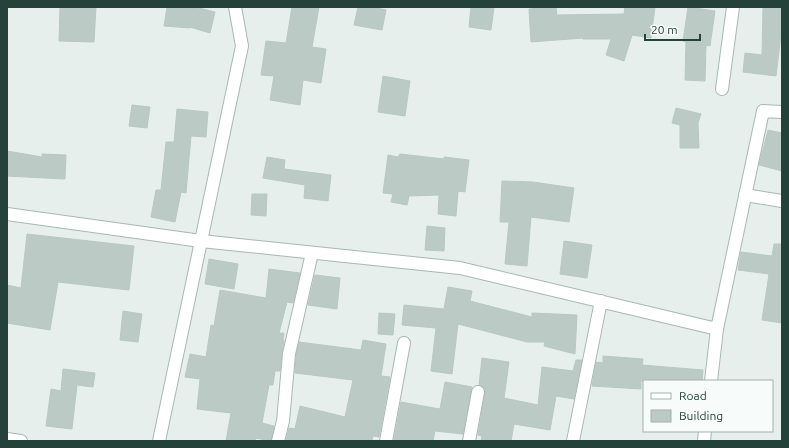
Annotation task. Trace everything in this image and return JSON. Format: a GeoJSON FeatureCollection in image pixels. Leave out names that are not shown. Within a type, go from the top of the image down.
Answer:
{"type":"FeatureCollection","features":[{"type":"Feature","properties":{"kind":"street"},"geometry":{"type":"LineString","coordinates":[[159,441],[242,46],[235,7]]}},
{"type":"Feature","properties":{"kind":"street"},"geometry":{"type":"LineString","coordinates":[[722,89],[733,7]]}},
{"type":"Feature","properties":{"kind":"street"},"geometry":{"type":"LineString","coordinates":[[711,380],[717,329],[763,112],[782,112]]}},
{"type":"Feature","properties":{"kind":"street"},"geometry":{"type":"LineString","coordinates":[[745,195],[782,201]]}},
{"type":"Feature","properties":{"kind":"street"},"geometry":{"type":"LineString","coordinates":[[7,214],[201,241],[460,268],[717,329]]}},
{"type":"Feature","properties":{"kind":"street"},"geometry":{"type":"LineString","coordinates":[[278,441],[283,421],[289,354],[312,253]]}},
{"type":"Feature","properties":{"kind":"street"},"geometry":{"type":"LineString","coordinates":[[573,441],[601,301]]}},
{"type":"Feature","properties":{"kind":"street"},"geometry":{"type":"LineString","coordinates":[[386,441],[404,343]]}},
{"type":"Feature","properties":{"kind":"street"},"geometry":{"type":"LineString","coordinates":[[469,441],[478,392]]}},
{"type":"Feature","properties":{"kind":"street"},"geometry":{"type":"LineString","coordinates":[[7,439],[21,441]]}},
{"type":"Feature","properties":{"kind":"building"},"geometry":{"type":"Polygon","coordinates":[[[60,7],[96,7],[94,42],[59,41],[60,7]]]}},
{"type":"Feature","properties":{"kind":"building"},"geometry":{"type":"Polygon","coordinates":[[[167,7],[199,8],[215,12],[210,33],[190,27],[164,26],[167,7]]]}},
{"type":"Feature","properties":{"kind":"building"},"geometry":{"type":"Polygon","coordinates":[[[292,7],[319,7],[312,47],[326,49],[321,83],[303,80],[300,105],[270,100],[274,76],[261,75],[266,41],[286,43],[292,7]]]}},
{"type":"Feature","properties":{"kind":"building"},"geometry":{"type":"Polygon","coordinates":[[[358,7],[372,7],[386,10],[382,30],[354,25],[358,7]]]}},
{"type":"Feature","properties":{"kind":"building"},"geometry":{"type":"Polygon","coordinates":[[[471,7],[494,7],[491,30],[469,27],[471,7]]]}},
{"type":"Feature","properties":{"kind":"building"},"geometry":{"type":"Polygon","coordinates":[[[556,7],[557,15],[624,14],[625,7],[655,7],[651,38],[632,35],[624,61],[606,55],[611,39],[583,38],[531,42],[529,9],[556,7]]]}},
{"type":"Feature","properties":{"kind":"building"},"geometry":{"type":"Polygon","coordinates":[[[688,7],[715,11],[710,46],[706,45],[705,81],[685,80],[686,42],[683,41],[688,7]]]}},
{"type":"Feature","properties":{"kind":"building"},"geometry":{"type":"Polygon","coordinates":[[[763,7],[782,7],[782,35],[776,76],[743,72],[745,53],[762,55],[763,7]]]}},
{"type":"Feature","properties":{"kind":"building"},"geometry":{"type":"Polygon","coordinates":[[[383,76],[410,81],[405,116],[378,112],[383,76]]]}},
{"type":"Feature","properties":{"kind":"building"},"geometry":{"type":"Polygon","coordinates":[[[132,105],[150,107],[147,128],[129,126],[132,105]]]}},
{"type":"Feature","properties":{"kind":"building"},"geometry":{"type":"Polygon","coordinates":[[[676,108],[701,114],[698,123],[699,148],[680,148],[680,125],[672,123],[676,108]]]}},
{"type":"Feature","properties":{"kind":"building"},"geometry":{"type":"Polygon","coordinates":[[[177,109],[208,112],[206,137],[191,136],[186,193],[181,192],[175,222],[151,217],[156,190],[161,190],[166,142],[174,142],[177,109]]]}},
{"type":"Feature","properties":{"kind":"building"},"geometry":{"type":"Polygon","coordinates":[[[768,130],[782,133],[782,171],[759,165],[768,130]]]}},
{"type":"Feature","properties":{"kind":"building"},"geometry":{"type":"Polygon","coordinates":[[[7,151],[42,157],[42,154],[66,155],[65,179],[7,176],[7,151]]]}},
{"type":"Feature","properties":{"kind":"building"},"geometry":{"type":"Polygon","coordinates":[[[400,154],[469,160],[465,192],[458,191],[456,216],[438,214],[439,195],[409,196],[407,205],[391,202],[393,194],[383,193],[388,155],[398,157],[400,154]]]}},
{"type":"Feature","properties":{"kind":"building"},"geometry":{"type":"Polygon","coordinates":[[[267,157],[285,160],[284,169],[331,175],[328,201],[304,198],[305,185],[263,178],[267,157]]]}},
{"type":"Feature","properties":{"kind":"building"},"geometry":{"type":"Polygon","coordinates":[[[502,181],[533,182],[574,188],[569,222],[531,217],[527,266],[505,264],[509,222],[500,222],[502,181]]]}},
{"type":"Feature","properties":{"kind":"building"},"geometry":{"type":"Polygon","coordinates":[[[252,194],[267,194],[266,216],[251,215],[252,194]]]}},
{"type":"Feature","properties":{"kind":"building"},"geometry":{"type":"Polygon","coordinates":[[[427,226],[445,228],[444,251],[425,250],[427,226]]]}},
{"type":"Feature","properties":{"kind":"building"},"geometry":{"type":"Polygon","coordinates":[[[27,234],[134,246],[129,290],[58,282],[50,330],[7,323],[7,285],[21,288],[27,234]]]}},
{"type":"Feature","properties":{"kind":"building"},"geometry":{"type":"Polygon","coordinates":[[[564,241],[592,245],[587,278],[560,274],[564,241]]]}},
{"type":"Feature","properties":{"kind":"building"},"geometry":{"type":"Polygon","coordinates":[[[774,244],[782,244],[782,323],[762,320],[769,274],[738,270],[741,252],[772,256],[774,244]]]}},
{"type":"Feature","properties":{"kind":"building"},"geometry":{"type":"Polygon","coordinates":[[[209,259],[238,264],[234,289],[205,284],[209,259]]]}},
{"type":"Feature","properties":{"kind":"building"},"geometry":{"type":"Polygon","coordinates":[[[269,269],[300,273],[293,303],[287,302],[279,333],[284,333],[280,371],[275,371],[273,385],[269,385],[262,423],[274,426],[271,441],[256,438],[255,441],[226,441],[231,413],[197,409],[200,379],[185,377],[190,354],[206,357],[211,325],[214,326],[220,290],[266,298],[269,269]]]}},
{"type":"Feature","properties":{"kind":"building"},"geometry":{"type":"Polygon","coordinates":[[[315,275],[340,278],[337,309],[308,305],[315,275]]]}},
{"type":"Feature","properties":{"kind":"building"},"geometry":{"type":"Polygon","coordinates":[[[448,287],[472,291],[470,301],[532,317],[532,313],[577,315],[575,354],[544,346],[545,342],[527,342],[458,324],[452,374],[431,371],[436,328],[402,325],[404,305],[444,309],[448,287]]]}},
{"type":"Feature","properties":{"kind":"building"},"geometry":{"type":"Polygon","coordinates":[[[123,311],[142,314],[138,342],[120,340],[123,311]]]}},
{"type":"Feature","properties":{"kind":"building"},"geometry":{"type":"Polygon","coordinates":[[[379,313],[395,314],[393,335],[378,334],[379,313]]]}},
{"type":"Feature","properties":{"kind":"building"},"geometry":{"type":"Polygon","coordinates":[[[363,340],[386,344],[381,376],[390,377],[379,437],[373,436],[372,441],[286,441],[289,428],[295,429],[300,406],[345,417],[353,380],[295,373],[296,355],[299,342],[361,350],[363,340]]]}},
{"type":"Feature","properties":{"kind":"building"},"geometry":{"type":"Polygon","coordinates":[[[603,356],[643,359],[642,365],[703,370],[702,380],[643,380],[641,381],[641,389],[592,386],[596,362],[603,363],[603,356]]]}},
{"type":"Feature","properties":{"kind":"building"},"geometry":{"type":"Polygon","coordinates":[[[482,358],[509,362],[504,398],[538,405],[542,367],[573,371],[576,360],[582,360],[574,399],[556,396],[550,430],[514,424],[511,441],[481,441],[482,436],[478,435],[485,393],[485,389],[479,385],[482,358]]]}},
{"type":"Feature","properties":{"kind":"building"},"geometry":{"type":"Polygon","coordinates":[[[63,369],[95,373],[93,387],[77,385],[72,429],[46,426],[51,389],[61,391],[63,369]]]}},
{"type":"Feature","properties":{"kind":"building"},"geometry":{"type":"Polygon","coordinates":[[[445,382],[472,387],[463,434],[435,431],[433,441],[394,440],[401,402],[440,409],[445,382]]]}}]}
